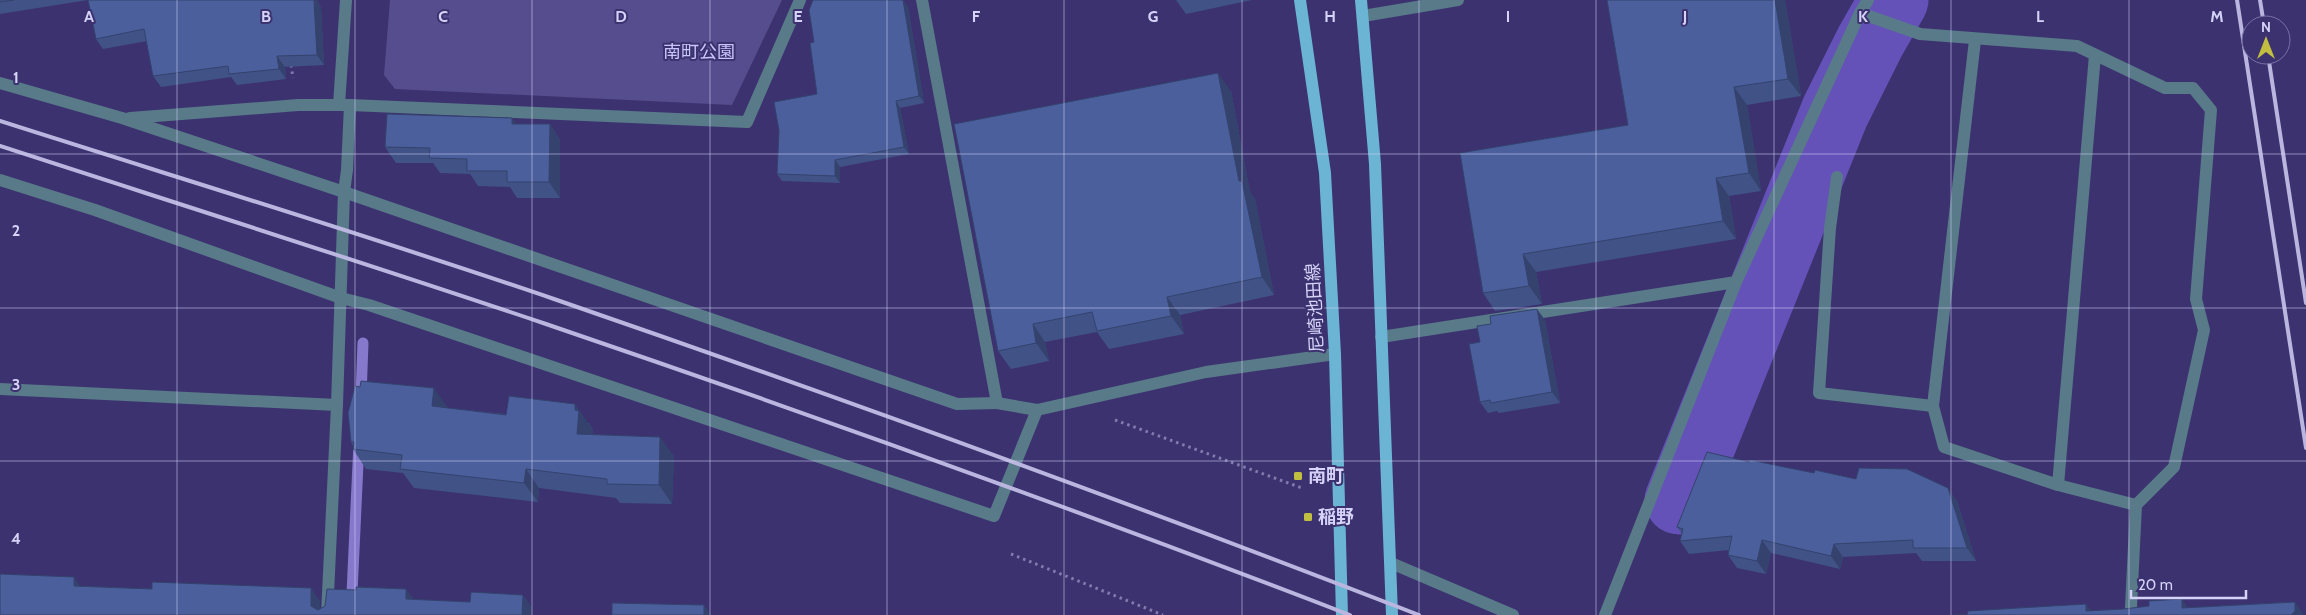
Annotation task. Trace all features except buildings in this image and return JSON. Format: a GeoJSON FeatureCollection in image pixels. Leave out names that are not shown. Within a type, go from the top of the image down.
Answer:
{"type":"FeatureCollection","features":[{"type":"Feature","properties":{"kind":"main road","name":"尼崎池田線"},"geometry":{"type":"LineString","coordinates":[[1300,0],[1325,173],[1335,354],[1342,615]]}},
{"type":"Feature","properties":{"kind":"main road"},"geometry":{"type":"LineString","coordinates":[[1361,0],[1376,164],[1392,615]]}},
{"type":"Feature","properties":{"kind":"street"},"geometry":{"type":"LineString","coordinates":[[327,615],[337,405],[344,192],[347,170],[344,105],[346,0]]}},
{"type":"Feature","properties":{"kind":"street"},"geometry":{"type":"LineString","coordinates":[[122,118],[298,105],[344,105],[747,122],[800,0]]}},
{"type":"Feature","properties":{"kind":"street"},"geometry":{"type":"LineString","coordinates":[[922,0],[997,403]]}},
{"type":"Feature","properties":{"kind":"street"},"geometry":{"type":"LineString","coordinates":[[1363,16],[1458,0]]}},
{"type":"Feature","properties":{"kind":"street"},"geometry":{"type":"LineString","coordinates":[[1605,615],[1736,282],[1860,13],[1868,0]]}},
{"type":"Feature","properties":{"kind":"street"},"geometry":{"type":"LineString","coordinates":[[1860,13],[1920,34],[1975,40],[2077,46],[2165,88],[2193,88],[2211,110],[2196,299],[2204,330],[2174,468],[2136,505],[2131,607],[2133,615]]}},
{"type":"Feature","properties":{"kind":"street"},"geometry":{"type":"LineString","coordinates":[[1975,40],[1933,406],[1944,447],[2058,485],[2136,505]]}},
{"type":"Feature","properties":{"kind":"street"},"geometry":{"type":"LineString","coordinates":[[2058,485],[2095,55]]}},
{"type":"Feature","properties":{"kind":"street"},"geometry":{"type":"LineString","coordinates":[[0,83],[122,118],[344,192],[957,404],[997,403],[1037,410],[1206,372],[1335,354]]}},
{"type":"Feature","properties":{"kind":"street"},"geometry":{"type":"LineString","coordinates":[[1837,176],[1830,228],[1820,392],[1933,406]]}},
{"type":"Feature","properties":{"kind":"street"},"geometry":{"type":"LineString","coordinates":[[0,180],[95,210],[341,298],[378,308],[994,516],[1037,410]]}},
{"type":"Feature","properties":{"kind":"street"},"geometry":{"type":"LineString","coordinates":[[1381,337],[1736,282]]}},
{"type":"Feature","properties":{"kind":"street"},"geometry":{"type":"LineString","coordinates":[[0,389],[337,405]]}},
{"type":"Feature","properties":{"kind":"street"},"geometry":{"type":"LineString","coordinates":[[1391,563],[1513,615]]}},
{"type":"Feature","properties":{"kind":"path"},"geometry":{"type":"LineString","coordinates":[[290,58],[298,105]]}},
{"type":"Feature","properties":{"kind":"path"},"geometry":{"type":"LineString","coordinates":[[1114,420],[1302,488]]}},
{"type":"Feature","properties":{"kind":"path"},"geometry":{"type":"LineString","coordinates":[[1011,554],[1163,615]]}},
{"type":"Feature","properties":{"kind":"green space","name":"南町公園"},"geometry":{"type":"Polygon","coordinates":[[[390,0],[782,0],[732,105],[395,89],[384,75],[390,0]]]}},
{"type":"Feature","properties":{"kind":"waterway"},"geometry":{"type":"LineString","coordinates":[[1679,500],[1835,112],[1870,42],[1894,0]]}},
{"type":"Feature","properties":{"kind":"waterway"},"geometry":{"type":"LineString","coordinates":[[361,396],[363,343]]}},
{"type":"Feature","properties":{"kind":"waterway"},"geometry":{"type":"LineString","coordinates":[[351,615],[359,442]]}},
{"type":"Feature","properties":{"kind":"railway"},"geometry":{"type":"LineString","coordinates":[[2237,0],[2306,448]]}},
{"type":"Feature","properties":{"kind":"railway"},"geometry":{"type":"LineString","coordinates":[[2260,0],[2262,15]]}},
{"type":"Feature","properties":{"kind":"railway"},"geometry":{"type":"LineString","coordinates":[[2270,65],[2306,303]]}},
{"type":"Feature","properties":{"kind":"railway"},"geometry":{"type":"LineString","coordinates":[[0,121],[277,208],[554,299],[880,414],[1419,615]]}},
{"type":"Feature","properties":{"kind":"railway"},"geometry":{"type":"LineString","coordinates":[[0,146],[410,279],[647,359],[1050,502],[1350,615]]}},
{"type":"Feature","properties":{"kind":"place","name":"南町"},"geometry":{"type":"Point","coordinates":[1298,476]}},
{"type":"Feature","properties":{"kind":"place","name":"稲野"},"geometry":{"type":"Point","coordinates":[1308,517]}}]}
